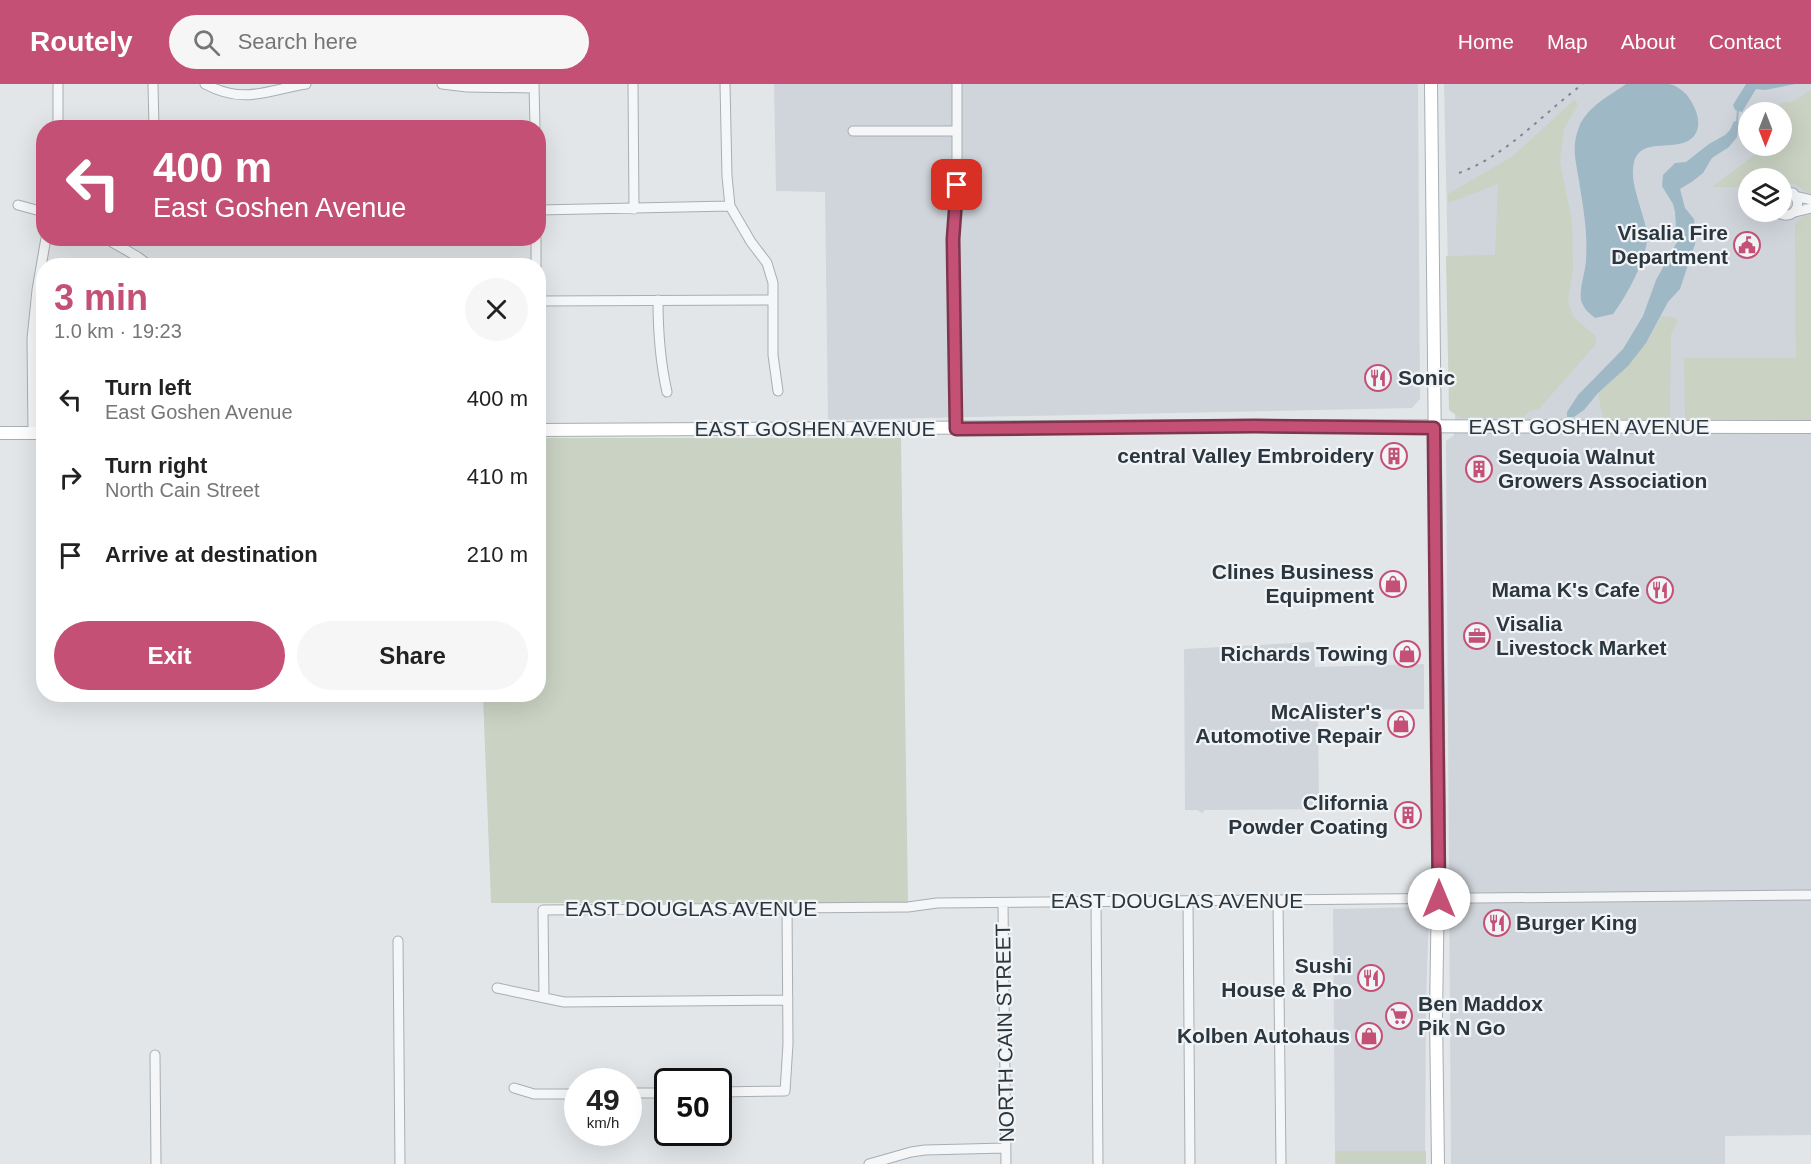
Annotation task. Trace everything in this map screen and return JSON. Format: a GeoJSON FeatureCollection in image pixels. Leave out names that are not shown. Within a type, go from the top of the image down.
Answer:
{"type":"FeatureCollection","features":[{"type":"Feature","properties":{"kind":"street"},"geometry":{"type":"LineString","coordinates":[[58,84],[58,120]]}},
{"type":"Feature","properties":{"kind":"street"},"geometry":{"type":"LineString","coordinates":[[153,84],[154,120]]}},
{"type":"Feature","properties":{"kind":"street"},"geometry":{"type":"LineString","coordinates":[[205,84],[226,94],[246,96],[306,84]]}},
{"type":"Feature","properties":{"kind":"street"},"geometry":{"type":"LineString","coordinates":[[442,84],[467,87],[534,86],[535,120]]}},
{"type":"Feature","properties":{"kind":"street"},"geometry":{"type":"LineString","coordinates":[[633,84],[634,208]]}},
{"type":"Feature","properties":{"kind":"street"},"geometry":{"type":"LineString","coordinates":[[725,84],[730,206],[751,242],[767,263],[773,283],[773,355],[778,391]]}},
{"type":"Feature","properties":{"kind":"street"},"geometry":{"type":"LineString","coordinates":[[956,429],[953,239],[957,202],[957,84]]}},
{"type":"Feature","properties":{"kind":"street"},"geometry":{"type":"LineString","coordinates":[[1431,84],[1439,899],[1436,1015],[1438,1164]]}},
{"type":"Feature","properties":{"kind":"street"},"geometry":{"type":"LineString","coordinates":[[853,131],[957,131]]}},
{"type":"Feature","properties":{"kind":"street"},"geometry":{"type":"LineString","coordinates":[[1792,194],[1811,200]]}},
{"type":"Feature","properties":{"kind":"street"},"geometry":{"type":"LineString","coordinates":[[1795,212],[1798,205],[1796,196]]}},
{"type":"Feature","properties":{"kind":"street"},"geometry":{"type":"LineString","coordinates":[[18,205],[36,210]]}},
{"type":"Feature","properties":{"kind":"street"},"geometry":{"type":"LineString","coordinates":[[546,210],[730,206]]}},
{"type":"Feature","properties":{"kind":"street"},"geometry":{"type":"LineString","coordinates":[[1792,213],[1811,208]]}},
{"type":"Feature","properties":{"kind":"street"},"geometry":{"type":"LineString","coordinates":[[119,246],[139,258]]}},
{"type":"Feature","properties":{"kind":"street"},"geometry":{"type":"LineString","coordinates":[[658,300],[661,368],[668,392]]}},
{"type":"Feature","properties":{"kind":"street"},"geometry":{"type":"LineString","coordinates":[[546,301],[772,300]]}},
{"type":"Feature","properties":{"kind":"street"},"geometry":{"type":"LineString","coordinates":[[36,315],[32,339],[36,402]]}},
{"type":"Feature","properties":{"kind":"street","name":"EAST GOSHEN AVENUE"},"geometry":{"type":"LineString","coordinates":[[546,430],[1255,426],[1811,427]]}},
{"type":"Feature","properties":{"kind":"street"},"geometry":{"type":"LineString","coordinates":[[0,433],[36,433]]}},
{"type":"Feature","properties":{"kind":"street","name":"EAST DOUGLAS AVENUE"},"geometry":{"type":"LineString","coordinates":[[544,998],[543,910],[908,907],[937,903],[1811,895]]}},
{"type":"Feature","properties":{"kind":"street"},"geometry":{"type":"LineString","coordinates":[[1188,901],[1190,1164]]}},
{"type":"Feature","properties":{"kind":"street"},"geometry":{"type":"LineString","coordinates":[[1278,901],[1281,1164]]}},
{"type":"Feature","properties":{"kind":"street"},"geometry":{"type":"LineString","coordinates":[[1096,902],[1098,1164]]}},
{"type":"Feature","properties":{"kind":"street","name":"NORTH CAIN STREET"},"geometry":{"type":"LineString","coordinates":[[1003,903],[1006,1164]]}},
{"type":"Feature","properties":{"kind":"street"},"geometry":{"type":"LineString","coordinates":[[732,1092],[785,1091],[789,1044],[787,908]]}},
{"type":"Feature","properties":{"kind":"street"},"geometry":{"type":"LineString","coordinates":[[398,940],[400,1164]]}},
{"type":"Feature","properties":{"kind":"street"},"geometry":{"type":"LineString","coordinates":[[497,988],[564,1002],[789,1000]]}},
{"type":"Feature","properties":{"kind":"street"},"geometry":{"type":"LineString","coordinates":[[156,1054],[156,1164]]}},
{"type":"Feature","properties":{"kind":"street"},"geometry":{"type":"LineString","coordinates":[[514,1088],[534,1094],[564,1094]]}},
{"type":"Feature","properties":{"kind":"street"},"geometry":{"type":"LineString","coordinates":[[869,1164],[926,1150],[1006,1148]]}},
{"type":"Feature","properties":{"kind":"shaded area"},"geometry":{"type":"Polygon","coordinates":[[[774,84],[1418,84],[1420,399],[1412,408],[828,420],[825,192],[776,191],[774,84]]]}},
{"type":"Feature","properties":{"kind":"shaded area"},"geometry":{"type":"Polygon","coordinates":[[[1444,84],[1811,84],[1811,1135],[1725,1136],[1725,1164],[1451,1164],[1446,441],[1454,435],[1455,413],[1451,406],[1444,84]]]}},
{"type":"Feature","properties":{"kind":"shaded area"},"geometry":{"type":"Polygon","coordinates":[[[1314,642],[1315,667],[1424,664],[1424,709],[1318,710],[1319,809],[1205,810],[1202,813],[1197,810],[1185,810],[1184,649],[1314,642]]]}},
{"type":"Feature","properties":{"kind":"shaded area"},"geometry":{"type":"Polygon","coordinates":[[[1424,907],[1429,912],[1425,1164],[1335,1164],[1333,909],[1424,907]]]}},
{"type":"Feature","properties":{"kind":"green space"},"geometry":{"type":"Polygon","coordinates":[[[1811,90],[1811,195],[1792,184],[1792,168],[1738,168],[1738,187],[1712,187],[1753,156],[1792,156],[1792,102],[1811,90]]]}},
{"type":"Feature","properties":{"kind":"green space"},"geometry":{"type":"Polygon","coordinates":[[[1574,100],[1578,104],[1564,129],[1560,162],[1572,221],[1573,270],[1568,300],[1573,317],[1596,336],[1596,344],[1539,409],[1529,411],[1523,418],[1460,418],[1449,410],[1446,256],[1495,255],[1498,184],[1448,203],[1448,194],[1513,156],[1574,100]]]}},
{"type":"Feature","properties":{"kind":"green space"},"geometry":{"type":"Polygon","coordinates":[[[1811,215],[1811,420],[1685,419],[1684,358],[1796,358],[1795,224],[1804,216],[1811,215]]]}},
{"type":"Feature","properties":{"kind":"green space"},"geometry":{"type":"Polygon","coordinates":[[[1662,316],[1678,320],[1671,335],[1670,419],[1603,419],[1598,393],[1634,358],[1662,316]]]}},
{"type":"Feature","properties":{"kind":"green space"},"geometry":{"type":"Polygon","coordinates":[[[546,438],[901,438],[908,903],[491,903],[483,702],[546,702],[546,438]]]}},
{"type":"Feature","properties":{"kind":"green space"},"geometry":{"type":"Polygon","coordinates":[[[1335,1151],[1426,1151],[1426,1164],[1336,1164],[1335,1151]]]}},
{"type":"Feature","properties":{"kind":"water"},"geometry":{"type":"Polygon","coordinates":[[[1626,84],[1667,84],[1677,87],[1691,101],[1698,123],[1694,136],[1688,141],[1650,147],[1638,153],[1633,169],[1633,180],[1647,237],[1643,258],[1624,298],[1613,314],[1595,318],[1588,312],[1581,300],[1586,264],[1586,239],[1575,141],[1579,127],[1587,114],[1599,102],[1626,84]]]}},
{"type":"Feature","properties":{"kind":"water"},"geometry":{"type":"Polygon","coordinates":[[[1746,84],[1795,84],[1765,90],[1756,89],[1748,102],[1738,102],[1738,111],[1733,105],[1746,84]]]}},
{"type":"Feature","properties":{"kind":"water"},"geometry":{"type":"Polygon","coordinates":[[[1734,121],[1738,122],[1737,137],[1729,147],[1712,158],[1703,173],[1680,189],[1685,208],[1694,219],[1696,241],[1680,289],[1668,302],[1646,343],[1628,366],[1598,393],[1584,410],[1574,417],[1567,417],[1567,412],[1578,395],[1623,349],[1643,316],[1656,280],[1677,242],[1675,212],[1662,186],[1663,175],[1675,163],[1686,162],[1730,130],[1734,121]]]}},
{"type":"Feature","properties":{"kind":"waterway"},"geometry":{"type":"LineString","coordinates":[[1737,122],[1738,110]]}},
{"type":"Feature","properties":{"kind":"railway"},"geometry":{"type":"LineString","coordinates":[[1459,173],[1477,165],[1509,145],[1583,84]]}},
{"type":"Feature","properties":{"kind":"place","name":"Visalia Fire Department"},"geometry":{"type":"Point","coordinates":[1747,245]}},
{"type":"Feature","properties":{"kind":"place","name":"Sonic"},"geometry":{"type":"Point","coordinates":[1378,378]}},
{"type":"Feature","properties":{"kind":"place","name":"central Valley Embroidery"},"geometry":{"type":"Point","coordinates":[1394,456]}},
{"type":"Feature","properties":{"kind":"place","name":"Sequoia Walnut Growers Association"},"geometry":{"type":"Point","coordinates":[1479,469]}},
{"type":"Feature","properties":{"kind":"place","name":"Clines Business Equipment"},"geometry":{"type":"Point","coordinates":[1393,584]}},
{"type":"Feature","properties":{"kind":"place","name":"Mama K's Cafe"},"geometry":{"type":"Point","coordinates":[1660,590]}},
{"type":"Feature","properties":{"kind":"place","name":"Visalia Livestock Market"},"geometry":{"type":"Point","coordinates":[1477,636]}},
{"type":"Feature","properties":{"kind":"place","name":"Richards Towing"},"geometry":{"type":"Point","coordinates":[1407,654]}},
{"type":"Feature","properties":{"kind":"place","name":"McAlister's Automotive Repair"},"geometry":{"type":"Point","coordinates":[1401,724]}},
{"type":"Feature","properties":{"kind":"place","name":"Clifornia Powder Coating"},"geometry":{"type":"Point","coordinates":[1408,815]}},
{"type":"Feature","properties":{"kind":"place","name":"Burger King"},"geometry":{"type":"Point","coordinates":[1497,923]}},
{"type":"Feature","properties":{"kind":"place","name":"Sushi House & Pho"},"geometry":{"type":"Point","coordinates":[1371,978]}},
{"type":"Feature","properties":{"kind":"place","name":"Ben Maddox Pik N Go"},"geometry":{"type":"Point","coordinates":[1399,1016]}},
{"type":"Feature","properties":{"kind":"place","name":"Kolben Autohaus"},"geometry":{"type":"Point","coordinates":[1369,1036]}},
{"type":"Feature","properties":{"kind":"route"},"geometry":{"type":"LineString","coordinates":[[957,185],[953,239],[956,429],[1255,426],[1434,428],[1439,899]]}}]}
